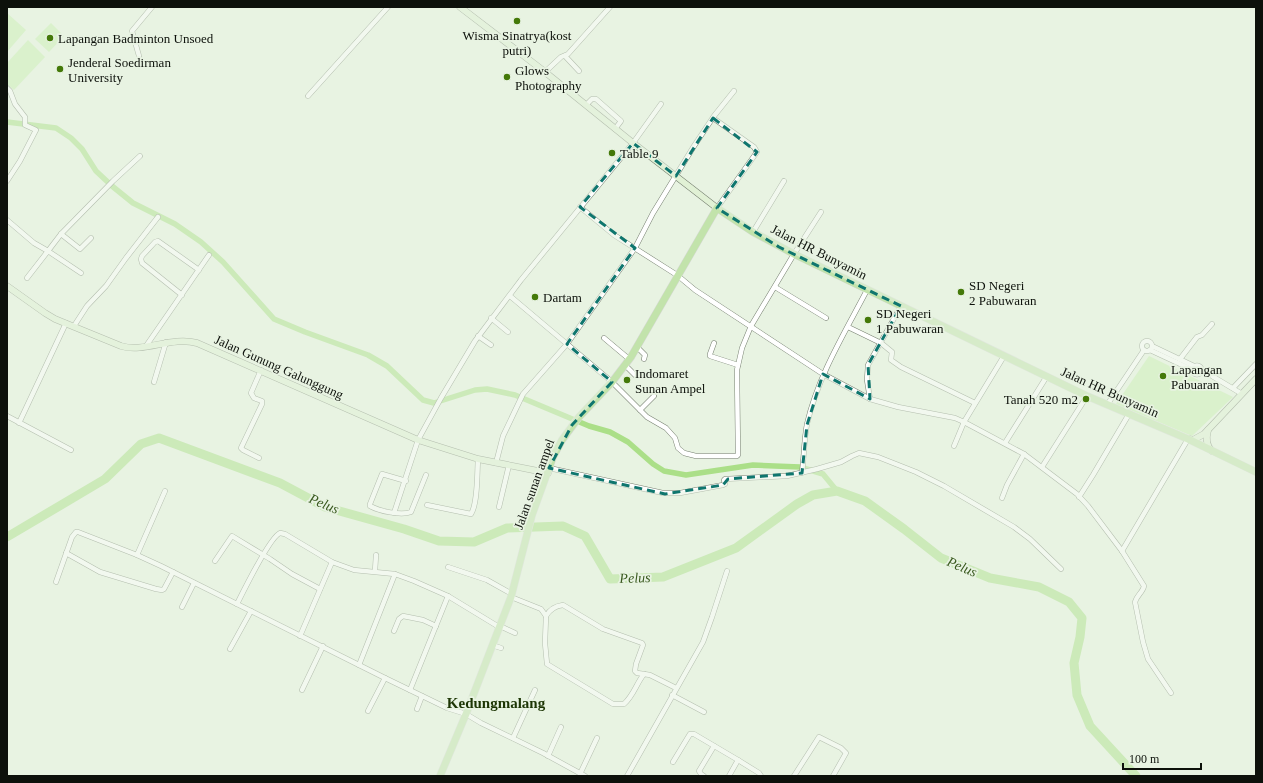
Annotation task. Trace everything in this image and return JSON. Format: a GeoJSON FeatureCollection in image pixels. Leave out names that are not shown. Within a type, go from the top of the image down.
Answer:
{"type":"FeatureCollection","features":[{"type":"Feature","properties":{"kind":"main road","name":"Jalan HR Bunyamin"},"geometry":{"type":"LineString","coordinates":[[718,208],[753,232],[867,290],[1087,396],[1188,439],[1256,472]]}},
{"type":"Feature","properties":{"kind":"main road","name":"Jalan sunan ampel"},"geometry":{"type":"LineString","coordinates":[[440,776],[500,627],[511,595],[532,515],[562,440],[572,425],[612,382],[627,362],[718,208]]}},
{"type":"Feature","properties":{"kind":"street"},"geometry":{"type":"LineString","coordinates":[[139,56],[132,31],[152,7]]}},
{"type":"Feature","properties":{"kind":"street"},"geometry":{"type":"LineString","coordinates":[[308,96],[370,29],[388,7]]}},
{"type":"Feature","properties":{"kind":"street","name":"Jalan HR Bunyamin"},"geometry":{"type":"LineString","coordinates":[[460,7],[718,208]]}},
{"type":"Feature","properties":{"kind":"street"},"geometry":{"type":"LineString","coordinates":[[545,72],[561,57],[568,54],[610,7]]}},
{"type":"Feature","properties":{"kind":"street"},"geometry":{"type":"LineString","coordinates":[[565,56],[579,71]]}},
{"type":"Feature","properties":{"kind":"street"},"geometry":{"type":"LineString","coordinates":[[7,88],[10,91],[15,104],[24,113],[26,123],[34,128],[36,132],[7,181]]}},
{"type":"Feature","properties":{"kind":"street"},"geometry":{"type":"LineString","coordinates":[[496,463],[503,436],[523,394],[567,344],[635,248],[676,176],[713,118],[734,91]]}},
{"type":"Feature","properties":{"kind":"street"},"geometry":{"type":"LineString","coordinates":[[586,105],[593,98],[597,100],[621,121],[615,129]]}},
{"type":"Feature","properties":{"kind":"street"},"geometry":{"type":"LineString","coordinates":[[394,513],[406,481],[418,440],[440,398],[478,336],[580,206],[633,143],[661,104]]}},
{"type":"Feature","properties":{"kind":"street"},"geometry":{"type":"LineString","coordinates":[[713,118],[754,147],[757,152],[718,208]]}},
{"type":"Feature","properties":{"kind":"street"},"geometry":{"type":"LineString","coordinates":[[27,278],[61,234],[140,156]]}},
{"type":"Feature","properties":{"kind":"street"},"geometry":{"type":"LineString","coordinates":[[753,232],[784,181]]}},
{"type":"Feature","properties":{"kind":"street"},"geometry":{"type":"LineString","coordinates":[[580,206],[614,235],[678,276],[695,290],[823,374],[870,399],[898,407],[955,418],[964,422],[1024,454],[1079,497],[1088,506],[1122,551],[1144,586],[1135,602],[1143,642],[1148,660],[1171,693]]}},
{"type":"Feature","properties":{"kind":"street"},"geometry":{"type":"LineString","coordinates":[[510,296],[612,382],[647,417],[666,428],[675,438],[678,448],[684,453],[696,456],[737,456],[737,370],[742,348],[752,326],[794,254],[821,212]]}},
{"type":"Feature","properties":{"kind":"street"},"geometry":{"type":"LineString","coordinates":[[74,326],[86,306],[106,286],[158,217]]}},
{"type":"Feature","properties":{"kind":"street"},"geometry":{"type":"LineString","coordinates":[[7,220],[34,243],[81,274]]}},
{"type":"Feature","properties":{"kind":"street"},"geometry":{"type":"LineString","coordinates":[[61,234],[80,249],[91,238]]}},
{"type":"Feature","properties":{"kind":"street"},"geometry":{"type":"LineString","coordinates":[[182,295],[142,263],[140,259],[142,256],[154,242],[158,241],[199,270]]}},
{"type":"Feature","properties":{"kind":"street"},"geometry":{"type":"LineString","coordinates":[[146,346],[210,255]]}},
{"type":"Feature","properties":{"kind":"street","name":"Jalan Gunung Galunggung"},"geometry":{"type":"LineString","coordinates":[[7,286],[45,313],[128,348],[166,342],[188,341],[197,343],[418,440],[478,460],[549,470]]}},
{"type":"Feature","properties":{"kind":"street"},"geometry":{"type":"LineString","coordinates":[[775,287],[826,318]]}},
{"type":"Feature","properties":{"kind":"street"},"geometry":{"type":"LineString","coordinates":[[802,473],[807,425],[816,392],[823,374],[867,290]]}},
{"type":"Feature","properties":{"kind":"street"},"geometry":{"type":"LineString","coordinates":[[870,399],[867,380],[870,359],[901,306]]}},
{"type":"Feature","properties":{"kind":"street"},"geometry":{"type":"LineString","coordinates":[[491,318],[508,332]]}},
{"type":"Feature","properties":{"kind":"street"},"geometry":{"type":"LineString","coordinates":[[19,423],[66,323]]}},
{"type":"Feature","properties":{"kind":"street"},"geometry":{"type":"LineString","coordinates":[[1180,359],[1197,337],[1202,335],[1212,324]]}},
{"type":"Feature","properties":{"kind":"street"},"geometry":{"type":"LineString","coordinates":[[848,326],[892,352],[891,360],[898,365],[974,403]]}},
{"type":"Feature","properties":{"kind":"street"},"geometry":{"type":"LineString","coordinates":[[478,336],[491,345]]}},
{"type":"Feature","properties":{"kind":"street"},"geometry":{"type":"LineString","coordinates":[[604,338],[627,362],[636,376]]}},
{"type":"Feature","properties":{"kind":"street"},"geometry":{"type":"LineString","coordinates":[[1107,405],[1144,350],[1142,346],[1145,341],[1150,342],[1151,348]]}},
{"type":"Feature","properties":{"kind":"street"},"geometry":{"type":"LineString","coordinates":[[154,382],[166,342]]}},
{"type":"Feature","properties":{"kind":"street"},"geometry":{"type":"LineString","coordinates":[[714,343],[710,356],[738,365]]}},
{"type":"Feature","properties":{"kind":"street"},"geometry":{"type":"LineString","coordinates":[[637,347],[644,354],[644,359]]}},
{"type":"Feature","properties":{"kind":"street"},"geometry":{"type":"LineString","coordinates":[[1144,350],[1147,351],[1151,348],[1180,359],[1193,368],[1151,348]]}},
{"type":"Feature","properties":{"kind":"street"},"geometry":{"type":"LineString","coordinates":[[954,446],[974,403],[1004,356]]}},
{"type":"Feature","properties":{"kind":"street"},"geometry":{"type":"LineString","coordinates":[[1233,388],[1256,364]]}},
{"type":"Feature","properties":{"kind":"street"},"geometry":{"type":"LineString","coordinates":[[259,458],[242,450],[241,448],[262,404],[262,401],[254,398],[251,393],[261,370]]}},
{"type":"Feature","properties":{"kind":"street"},"geometry":{"type":"LineString","coordinates":[[1005,443],[1047,376]]}},
{"type":"Feature","properties":{"kind":"street"},"geometry":{"type":"LineString","coordinates":[[1212,376],[1242,394]]}},
{"type":"Feature","properties":{"kind":"street"},"geometry":{"type":"LineString","coordinates":[[1122,551],[1188,439],[1197,439],[1208,430],[1256,379]]}},
{"type":"Feature","properties":{"kind":"street"},"geometry":{"type":"LineString","coordinates":[[640,410],[654,396]]}},
{"type":"Feature","properties":{"kind":"street"},"geometry":{"type":"LineString","coordinates":[[1042,467],[1087,396]]}},
{"type":"Feature","properties":{"kind":"street"},"geometry":{"type":"LineString","coordinates":[[1079,497],[1129,414]]}},
{"type":"Feature","properties":{"kind":"street"},"geometry":{"type":"LineString","coordinates":[[7,416],[71,450]]}},
{"type":"Feature","properties":{"kind":"street"},"geometry":{"type":"LineString","coordinates":[[1208,430],[1207,439],[1209,446],[1214,452]]}},
{"type":"Feature","properties":{"kind":"street"},"geometry":{"type":"LineString","coordinates":[[549,470],[665,494],[680,493],[723,485],[725,479],[787,476],[802,473],[841,462],[859,453],[878,456],[944,486],[1014,527],[1030,539],[1061,569]]}},
{"type":"Feature","properties":{"kind":"street"},"geometry":{"type":"LineString","coordinates":[[1002,498],[1007,484],[1024,454]]}},
{"type":"Feature","properties":{"kind":"street"},"geometry":{"type":"LineString","coordinates":[[427,505],[471,514],[475,500],[478,460]]}},
{"type":"Feature","properties":{"kind":"street"},"geometry":{"type":"LineString","coordinates":[[499,507],[509,465]]}},
{"type":"Feature","properties":{"kind":"street"},"geometry":{"type":"LineString","coordinates":[[406,481],[382,474],[370,504],[372,508],[394,513],[408,514],[411,512],[426,475]]}},
{"type":"Feature","properties":{"kind":"street"},"geometry":{"type":"LineString","coordinates":[[137,555],[165,490]]}},
{"type":"Feature","properties":{"kind":"street"},"geometry":{"type":"LineString","coordinates":[[56,582],[72,537],[76,532],[137,555],[173,572],[422,696],[447,708],[466,714],[582,775],[597,738]]}},
{"type":"Feature","properties":{"kind":"street"},"geometry":{"type":"LineString","coordinates":[[237,604],[276,535],[280,533],[285,534],[332,562],[354,570],[395,574],[414,580],[448,596],[500,627],[516,633]]}},
{"type":"Feature","properties":{"kind":"street"},"geometry":{"type":"LineString","coordinates":[[214,561],[232,536],[292,574],[320,589]]}},
{"type":"Feature","properties":{"kind":"street"},"geometry":{"type":"LineString","coordinates":[[66,553],[100,572],[156,589],[164,589],[173,572]]}},
{"type":"Feature","properties":{"kind":"street"},"geometry":{"type":"LineString","coordinates":[[375,571],[376,555]]}},
{"type":"Feature","properties":{"kind":"street"},"geometry":{"type":"LineString","coordinates":[[300,636],[332,562]]}},
{"type":"Feature","properties":{"kind":"street"},"geometry":{"type":"LineString","coordinates":[[448,567],[486,580],[511,595],[541,609],[546,616]]}},
{"type":"Feature","properties":{"kind":"street"},"geometry":{"type":"LineString","coordinates":[[627,776],[672,694],[695,657],[708,630],[727,571]]}},
{"type":"Feature","properties":{"kind":"street"},"geometry":{"type":"LineString","coordinates":[[360,665],[395,574]]}},
{"type":"Feature","properties":{"kind":"street"},"geometry":{"type":"LineString","coordinates":[[182,607],[194,583]]}},
{"type":"Feature","properties":{"kind":"street"},"geometry":{"type":"LineString","coordinates":[[410,690],[448,596]]}},
{"type":"Feature","properties":{"kind":"street"},"geometry":{"type":"LineString","coordinates":[[644,674],[639,680],[636,690],[630,699],[624,704],[613,704],[547,664],[545,643],[546,616],[550,610],[563,605],[603,629],[644,644],[636,664],[635,671],[637,673],[644,674],[650,675],[676,688]]}},
{"type":"Feature","properties":{"kind":"street"},"geometry":{"type":"LineString","coordinates":[[230,649],[251,611]]}},
{"type":"Feature","properties":{"kind":"street"},"geometry":{"type":"LineString","coordinates":[[394,631],[399,618],[403,616],[423,620],[436,626]]}},
{"type":"Feature","properties":{"kind":"street"},"geometry":{"type":"LineString","coordinates":[[492,645],[501,648]]}},
{"type":"Feature","properties":{"kind":"street"},"geometry":{"type":"LineString","coordinates":[[302,690],[322,646]]}},
{"type":"Feature","properties":{"kind":"street"},"geometry":{"type":"LineString","coordinates":[[368,711],[385,678]]}},
{"type":"Feature","properties":{"kind":"street"},"geometry":{"type":"LineString","coordinates":[[513,738],[535,690]]}},
{"type":"Feature","properties":{"kind":"street"},"geometry":{"type":"LineString","coordinates":[[672,694],[704,712]]}},
{"type":"Feature","properties":{"kind":"street"},"geometry":{"type":"LineString","coordinates":[[417,709],[422,696]]}},
{"type":"Feature","properties":{"kind":"street"},"geometry":{"type":"LineString","coordinates":[[548,756],[561,727]]}},
{"type":"Feature","properties":{"kind":"street"},"geometry":{"type":"LineString","coordinates":[[673,762],[690,734],[694,734],[759,773],[761,776]]}},
{"type":"Feature","properties":{"kind":"street"},"geometry":{"type":"LineString","coordinates":[[794,776],[819,737],[841,748],[846,753],[833,776]]}},
{"type":"Feature","properties":{"kind":"street"},"geometry":{"type":"LineString","coordinates":[[704,776],[700,771],[714,746]]}},
{"type":"Feature","properties":{"kind":"street"},"geometry":{"type":"LineString","coordinates":[[729,776],[738,760]]}},
{"type":"Feature","properties":{"kind":"highlighted area"},"geometry":{"type":"Polygon","coordinates":[[[713,118],[757,152],[717,208],[779,247],[901,306],[868,365],[870,399],[823,374],[807,425],[802,473],[728,479],[723,485],[665,494],[549,468],[572,425],[612,382],[567,344],[635,248],[580,207],[633,143],[676,176],[713,118]]]}},
{"type":"Feature","properties":{"kind":"green space"},"geometry":{"type":"Polygon","coordinates":[[[7,13],[26,30],[7,52],[7,13]]]}},
{"type":"Feature","properties":{"kind":"green space","name":"Lapangan Badminton Unsoed"},"geometry":{"type":"Polygon","coordinates":[[[51,23],[64,36],[49,52],[35,39],[51,23]]]}},
{"type":"Feature","properties":{"kind":"green space"},"geometry":{"type":"Polygon","coordinates":[[[28,40],[45,57],[14,90],[7,84],[7,63],[28,40]]]}},
{"type":"Feature","properties":{"kind":"green space","name":"Lapangan Pabuaran"},"geometry":{"type":"Polygon","coordinates":[[[1149,356],[1233,397],[1192,436],[1116,404],[1149,356]]]}},
{"type":"Feature","properties":{"kind":"waterway"},"geometry":{"type":"LineString","coordinates":[[7,122],[56,128],[71,138],[82,149],[96,171],[133,203],[175,224],[201,242],[223,262],[274,319],[368,355],[387,366],[423,400],[434,403],[475,390],[487,389],[515,395],[589,426],[610,432],[628,442],[653,464],[664,471],[686,475],[753,465],[800,467],[823,474],[837,491]]}},
{"type":"Feature","properties":{"kind":"waterway","name":"Pelus"},"geometry":{"type":"LineString","coordinates":[[7,537],[105,479],[141,444],[159,438],[280,483],[325,507],[404,529],[439,541],[474,542],[507,528],[563,526],[585,536],[610,579],[663,577],[736,548],[797,504],[813,495],[837,491],[865,501],[941,558],[990,578],[1039,587],[1069,602],[1082,618],[1080,637],[1074,663],[1077,695],[1090,726],[1136,776]]}},
{"type":"Feature","properties":{"kind":"place","name":"Wisma Sinatrya(kost putri)"},"geometry":{"type":"Point","coordinates":[517,21]}},
{"type":"Feature","properties":{"kind":"place","name":"Lapangan Badminton Unsoed"},"geometry":{"type":"Point","coordinates":[50,38]}},
{"type":"Feature","properties":{"kind":"place","name":"Jenderal Soedirman University"},"geometry":{"type":"Point","coordinates":[60,69]}},
{"type":"Feature","properties":{"kind":"place","name":"Glows Photography"},"geometry":{"type":"Point","coordinates":[507,77]}},
{"type":"Feature","properties":{"kind":"place","name":"Table 9"},"geometry":{"type":"Point","coordinates":[612,153]}},
{"type":"Feature","properties":{"kind":"place","name":"SD Negeri 2 Pabuwaran"},"geometry":{"type":"Point","coordinates":[961,292]}},
{"type":"Feature","properties":{"kind":"place","name":"Dartam"},"geometry":{"type":"Point","coordinates":[535,297]}},
{"type":"Feature","properties":{"kind":"place","name":"SD Negeri 1 Pabuwaran"},"geometry":{"type":"Point","coordinates":[868,320]}},
{"type":"Feature","properties":{"kind":"place","name":"Lapangan Pabuaran"},"geometry":{"type":"Point","coordinates":[1163,376]}},
{"type":"Feature","properties":{"kind":"place","name":"Indomaret Sunan Ampel"},"geometry":{"type":"Point","coordinates":[627,380]}},
{"type":"Feature","properties":{"kind":"place","name":"Tanah 520 m2"},"geometry":{"type":"Point","coordinates":[1086,399]}},
{"type":"Feature","properties":{"kind":"district","name":"Kedungmalang"},"geometry":{"type":"Point","coordinates":[496,703]}}]}
